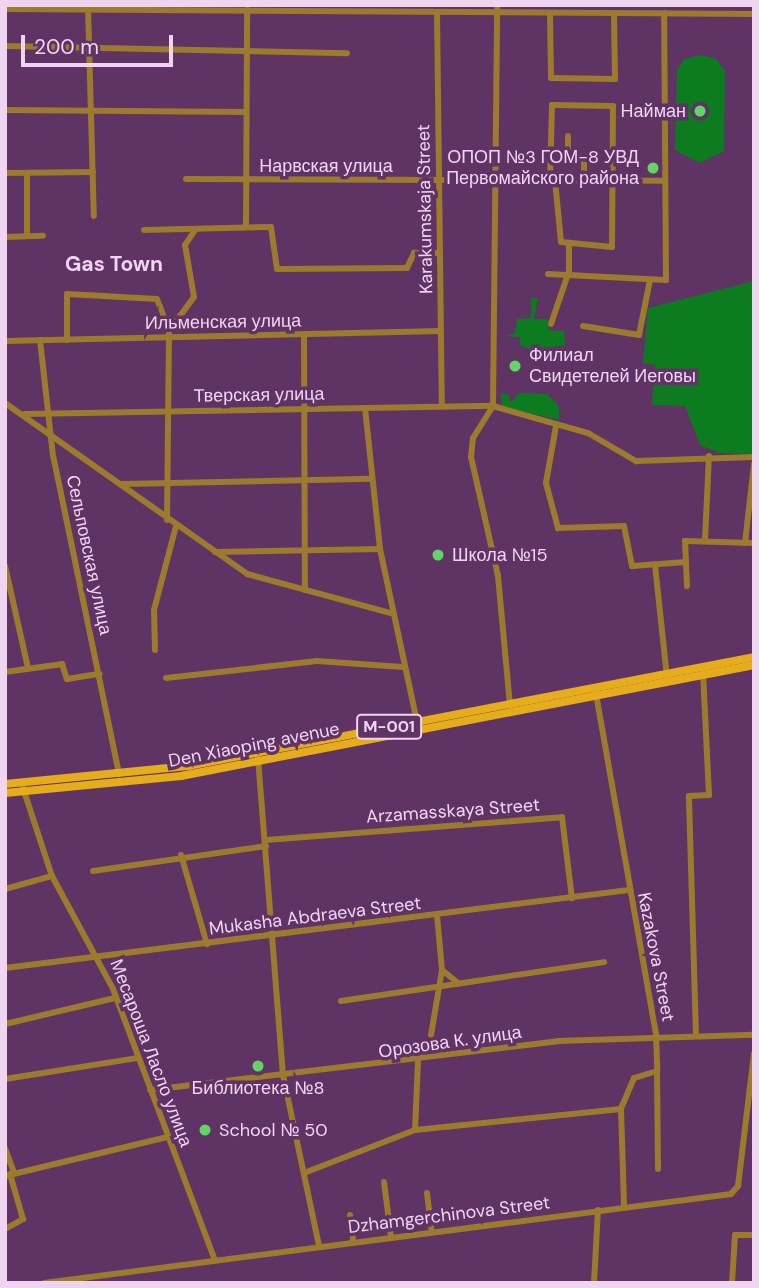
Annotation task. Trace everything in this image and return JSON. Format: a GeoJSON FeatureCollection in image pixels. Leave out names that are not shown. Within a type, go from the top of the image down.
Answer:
{"type":"FeatureCollection","features":[{"type":"Feature","properties":{"kind":"main road","name":"Den Xiaoping avenue"},"geometry":{"type":"LineString","coordinates":[[5,793],[23,787],[258,757],[596,694],[754,657]]}},
{"type":"Feature","properties":{"kind":"main road","name":"Den Xiaoping avenue"},"geometry":{"type":"LineString","coordinates":[[5,784],[23,787],[181,776],[417,722],[510,710],[667,678],[754,665]]}},
{"type":"Feature","properties":{"kind":"street"},"geometry":{"type":"LineString","coordinates":[[5,9],[88,7],[437,12],[496,9],[550,13],[754,14]]}},
{"type":"Feature","properties":{"kind":"street"},"geometry":{"type":"LineString","coordinates":[[88,7],[94,216]]}},
{"type":"Feature","properties":{"kind":"street"},"geometry":{"type":"LineString","coordinates":[[496,9],[493,406],[473,438],[471,457],[498,576],[510,710]]}},
{"type":"Feature","properties":{"kind":"street"},"geometry":{"type":"LineString","coordinates":[[246,226],[247,10]]}},
{"type":"Feature","properties":{"kind":"street","name":"Karakumskaja Street"},"geometry":{"type":"LineString","coordinates":[[437,12],[442,406]]}},
{"type":"Feature","properties":{"kind":"street"},"geometry":{"type":"LineString","coordinates":[[550,13],[551,78],[615,79],[614,13]]}},
{"type":"Feature","properties":{"kind":"street"},"geometry":{"type":"LineString","coordinates":[[548,274],[666,280],[664,13]]}},
{"type":"Feature","properties":{"kind":"street"},"geometry":{"type":"LineString","coordinates":[[5,46],[347,53]]}},
{"type":"Feature","properties":{"kind":"street"},"geometry":{"type":"LineString","coordinates":[[552,105],[613,106],[613,181],[612,247],[569,246],[556,236],[552,181],[552,105]]}},
{"type":"Feature","properties":{"kind":"street"},"geometry":{"type":"LineString","coordinates":[[5,110],[246,112]]}},
{"type":"Feature","properties":{"kind":"street"},"geometry":{"type":"LineString","coordinates":[[568,136],[568,159],[584,159],[584,181]]}},
{"type":"Feature","properties":{"kind":"street"},"geometry":{"type":"LineString","coordinates":[[5,173],[93,172]]}},
{"type":"Feature","properties":{"kind":"street"},"geometry":{"type":"LineString","coordinates":[[27,173],[27,236]]}},
{"type":"Feature","properties":{"kind":"street","name":"Нарвская улица"},"geometry":{"type":"LineString","coordinates":[[186,179],[665,181]]}},
{"type":"Feature","properties":{"kind":"street"},"geometry":{"type":"LineString","coordinates":[[144,230],[246,226],[273,229],[277,269],[407,268],[414,253],[439,253]]}},
{"type":"Feature","properties":{"kind":"street"},"geometry":{"type":"LineString","coordinates":[[169,334],[194,298],[185,245],[196,230]]}},
{"type":"Feature","properties":{"kind":"street"},"geometry":{"type":"LineString","coordinates":[[5,237],[43,236]]}},
{"type":"Feature","properties":{"kind":"street"},"geometry":{"type":"LineString","coordinates":[[551,324],[566,276],[569,246]]}},
{"type":"Feature","properties":{"kind":"street"},"geometry":{"type":"LineString","coordinates":[[583,326],[639,335],[650,280]]}},
{"type":"Feature","properties":{"kind":"street"},"geometry":{"type":"LineString","coordinates":[[67,340],[67,294],[146,294],[158,299],[169,334],[167,520]]}},
{"type":"Feature","properties":{"kind":"street","name":"Ильменская улица"},"geometry":{"type":"LineString","coordinates":[[5,341],[169,334],[440,331]]}},
{"type":"Feature","properties":{"kind":"street"},"geometry":{"type":"LineString","coordinates":[[304,334],[305,590]]}},
{"type":"Feature","properties":{"kind":"street","name":"Сельповская улица"},"geometry":{"type":"LineString","coordinates":[[40,341],[51,434],[119,774]]}},
{"type":"Feature","properties":{"kind":"street"},"geometry":{"type":"LineString","coordinates":[[5,403],[26,414],[123,484],[167,520],[247,574],[391,613]]}},
{"type":"Feature","properties":{"kind":"street","name":"Тверская улица"},"geometry":{"type":"LineString","coordinates":[[26,414],[493,406],[588,433],[636,461],[709,456],[754,457]]}},
{"type":"Feature","properties":{"kind":"street"},"geometry":{"type":"LineString","coordinates":[[365,408],[380,549],[391,613],[417,722]]}},
{"type":"Feature","properties":{"kind":"street"},"geometry":{"type":"LineString","coordinates":[[556,426],[546,483],[558,528],[624,526],[629,563],[655,565],[686,562]]}},
{"type":"Feature","properties":{"kind":"street"},"geometry":{"type":"LineString","coordinates":[[705,540],[709,456]]}},
{"type":"Feature","properties":{"kind":"street"},"geometry":{"type":"LineString","coordinates":[[746,543],[754,464]]}},
{"type":"Feature","properties":{"kind":"street"},"geometry":{"type":"LineString","coordinates":[[123,484],[372,479]]}},
{"type":"Feature","properties":{"kind":"street"},"geometry":{"type":"LineString","coordinates":[[155,650],[154,610],[176,526]]}},
{"type":"Feature","properties":{"kind":"street"},"geometry":{"type":"LineString","coordinates":[[687,586],[685,541],[754,544]]}},
{"type":"Feature","properties":{"kind":"street"},"geometry":{"type":"LineString","coordinates":[[215,552],[380,549]]}},
{"type":"Feature","properties":{"kind":"street"},"geometry":{"type":"LineString","coordinates":[[655,565],[667,678]]}},
{"type":"Feature","properties":{"kind":"street"},"geometry":{"type":"LineString","coordinates":[[5,566],[28,668]]}},
{"type":"Feature","properties":{"kind":"street"},"geometry":{"type":"LineString","coordinates":[[166,678],[317,661],[403,667]]}},
{"type":"Feature","properties":{"kind":"street"},"geometry":{"type":"LineString","coordinates":[[5,672],[62,664],[67,679],[100,674]]}},
{"type":"Feature","properties":{"kind":"street"},"geometry":{"type":"LineString","coordinates":[[696,1035],[689,796],[709,795],[704,674]]}},
{"type":"Feature","properties":{"kind":"street","name":"Kazakova Street"},"geometry":{"type":"LineString","coordinates":[[596,694],[656,1033],[658,1169]]}},
{"type":"Feature","properties":{"kind":"street"},"geometry":{"type":"LineString","coordinates":[[258,757],[283,1075],[318,1246]]}},
{"type":"Feature","properties":{"kind":"street","name":"Месароша Ласло улица"},"geometry":{"type":"LineString","coordinates":[[23,787],[52,876],[99,957],[116,998],[215,1260]]}},
{"type":"Feature","properties":{"kind":"street","name":"Arzamasskaya Street"},"geometry":{"type":"LineString","coordinates":[[266,843],[562,817],[572,898]]}},
{"type":"Feature","properties":{"kind":"street"},"geometry":{"type":"LineString","coordinates":[[93,870],[266,843]]}},
{"type":"Feature","properties":{"kind":"street"},"geometry":{"type":"LineString","coordinates":[[181,855],[207,944]]}},
{"type":"Feature","properties":{"kind":"street"},"geometry":{"type":"LineString","coordinates":[[5,889],[52,876]]}},
{"type":"Feature","properties":{"kind":"street","name":"Mukasha Abdraeva Street"},"geometry":{"type":"LineString","coordinates":[[5,968],[629,890]]}},
{"type":"Feature","properties":{"kind":"street"},"geometry":{"type":"LineString","coordinates":[[431,1035],[430,1013],[442,971],[437,915]]}},
{"type":"Feature","properties":{"kind":"street"},"geometry":{"type":"LineString","coordinates":[[341,1001],[604,962]]}},
{"type":"Feature","properties":{"kind":"street"},"geometry":{"type":"LineString","coordinates":[[442,971],[458,983]]}},
{"type":"Feature","properties":{"kind":"street"},"geometry":{"type":"LineString","coordinates":[[5,1024],[116,998]]}},
{"type":"Feature","properties":{"kind":"street","name":"Орозова К. улица"},"geometry":{"type":"LineString","coordinates":[[150,1090],[418,1062],[656,1033],[754,1035]]}},
{"type":"Feature","properties":{"kind":"street","name":"Dzhamgerchinova Street"},"geometry":{"type":"LineString","coordinates":[[44,1283],[731,1194],[738,1186],[747,1089],[754,1053]]}},
{"type":"Feature","properties":{"kind":"street"},"geometry":{"type":"LineString","coordinates":[[5,1079],[138,1058]]}},
{"type":"Feature","properties":{"kind":"street"},"geometry":{"type":"LineString","coordinates":[[415,1130],[418,1062]]}},
{"type":"Feature","properties":{"kind":"street"},"geometry":{"type":"LineString","coordinates":[[624,1207],[621,1109],[634,1078],[657,1072]]}},
{"type":"Feature","properties":{"kind":"street"},"geometry":{"type":"LineString","coordinates":[[747,1089],[754,1096]]}},
{"type":"Feature","properties":{"kind":"street"},"geometry":{"type":"LineString","coordinates":[[304,1173],[415,1130],[621,1109]]}},
{"type":"Feature","properties":{"kind":"street"},"geometry":{"type":"LineString","coordinates":[[10,1175],[168,1137]]}},
{"type":"Feature","properties":{"kind":"street"},"geometry":{"type":"LineString","coordinates":[[5,1148],[23,1219],[5,1228]]}},
{"type":"Feature","properties":{"kind":"street"},"geometry":{"type":"LineString","coordinates":[[384,1182],[391,1237]]}},
{"type":"Feature","properties":{"kind":"street"},"geometry":{"type":"LineString","coordinates":[[427,1194],[432,1232]]}},
{"type":"Feature","properties":{"kind":"street"},"geometry":{"type":"LineString","coordinates":[[594,1283],[598,1210]]}},
{"type":"Feature","properties":{"kind":"street"},"geometry":{"type":"LineString","coordinates":[[350,1215],[353,1241]]}},
{"type":"Feature","properties":{"kind":"street"},"geometry":{"type":"LineString","coordinates":[[732,1283],[734,1235],[754,1235]]}},
{"type":"Feature","properties":{"kind":"green space","name":"Найман"},"geometry":{"type":"Polygon","coordinates":[[[700,55],[715,58],[725,71],[724,151],[699,163],[675,150],[677,70],[684,59],[700,55]]]}},
{"type":"Feature","properties":{"kind":"green space"},"geometry":{"type":"Polygon","coordinates":[[[754,281],[754,454],[719,453],[700,445],[685,406],[652,405],[655,365],[643,363],[648,308],[754,281]]]}},
{"type":"Feature","properties":{"kind":"green space"},"geometry":{"type":"Polygon","coordinates":[[[531,298],[538,298],[534,319],[548,319],[549,330],[564,331],[565,345],[532,350],[520,345],[520,337],[506,336],[515,333],[517,319],[531,318],[531,298]]]}},
{"type":"Feature","properties":{"kind":"green space"},"geometry":{"type":"Polygon","coordinates":[[[501,393],[509,395],[510,403],[519,393],[547,394],[559,406],[559,420],[502,407],[501,393]]]}},
{"type":"Feature","properties":{"kind":"place","name":"Найман"},"geometry":{"type":"Point","coordinates":[700,111]}},
{"type":"Feature","properties":{"kind":"place","name":"ОПОП №3 ГОМ-8 УВД Первомайского района"},"geometry":{"type":"Point","coordinates":[653,168]}},
{"type":"Feature","properties":{"kind":"place","name":"Филиал Свидетелей Иеговы"},"geometry":{"type":"Point","coordinates":[515,366]}},
{"type":"Feature","properties":{"kind":"place","name":"Школа №15"},"geometry":{"type":"Point","coordinates":[438,555]}},
{"type":"Feature","properties":{"kind":"place","name":"Библиотека №8"},"geometry":{"type":"Point","coordinates":[258,1066]}},
{"type":"Feature","properties":{"kind":"place","name":"School № 50"},"geometry":{"type":"Point","coordinates":[205,1130]}},
{"type":"Feature","properties":{"kind":"district","name":"Gas Town"},"geometry":{"type":"Point","coordinates":[114,264]}}]}
